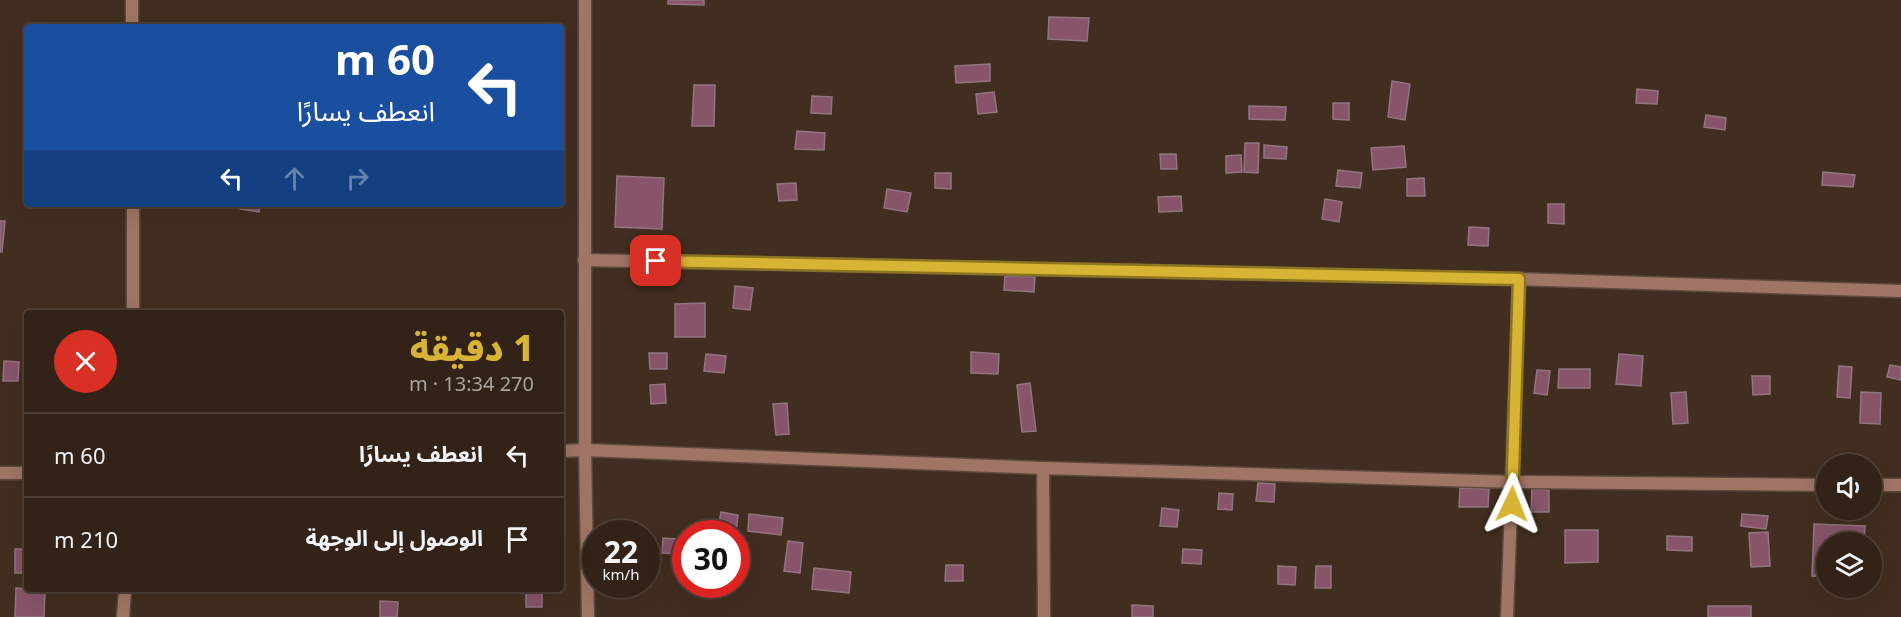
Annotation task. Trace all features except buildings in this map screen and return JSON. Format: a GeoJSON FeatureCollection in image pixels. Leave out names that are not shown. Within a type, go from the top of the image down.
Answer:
{"type":"FeatureCollection","features":[{"type":"Feature","properties":{"kind":"street"},"geometry":{"type":"LineString","coordinates":[[132,0],[132,24]]}},
{"type":"Feature","properties":{"kind":"street"},"geometry":{"type":"LineString","coordinates":[[585,0],[584,260],[588,617]]}},
{"type":"Feature","properties":{"kind":"street"},"geometry":{"type":"LineString","coordinates":[[133,207],[133,310]]}},
{"type":"Feature","properties":{"kind":"street"},"geometry":{"type":"LineString","coordinates":[[584,260],[1519,279],[1901,291]]}},
{"type":"Feature","properties":{"kind":"street"},"geometry":{"type":"LineString","coordinates":[[1507,617],[1519,279]]}},
{"type":"Feature","properties":{"kind":"street"},"geometry":{"type":"LineString","coordinates":[[564,451],[1513,482],[1816,485]]}},
{"type":"Feature","properties":{"kind":"street"},"geometry":{"type":"LineString","coordinates":[[1044,468],[1044,617]]}},
{"type":"Feature","properties":{"kind":"street"},"geometry":{"type":"LineString","coordinates":[[0,473],[24,473]]}},
{"type":"Feature","properties":{"kind":"street"},"geometry":{"type":"LineString","coordinates":[[1882,485],[1901,486]]}},
{"type":"Feature","properties":{"kind":"street"},"geometry":{"type":"LineString","coordinates":[[123,617],[125,592]]}},
{"type":"Feature","properties":{"kind":"route"},"geometry":{"type":"LineString","coordinates":[[656,261],[1519,279],[1512,504]]}}]}
